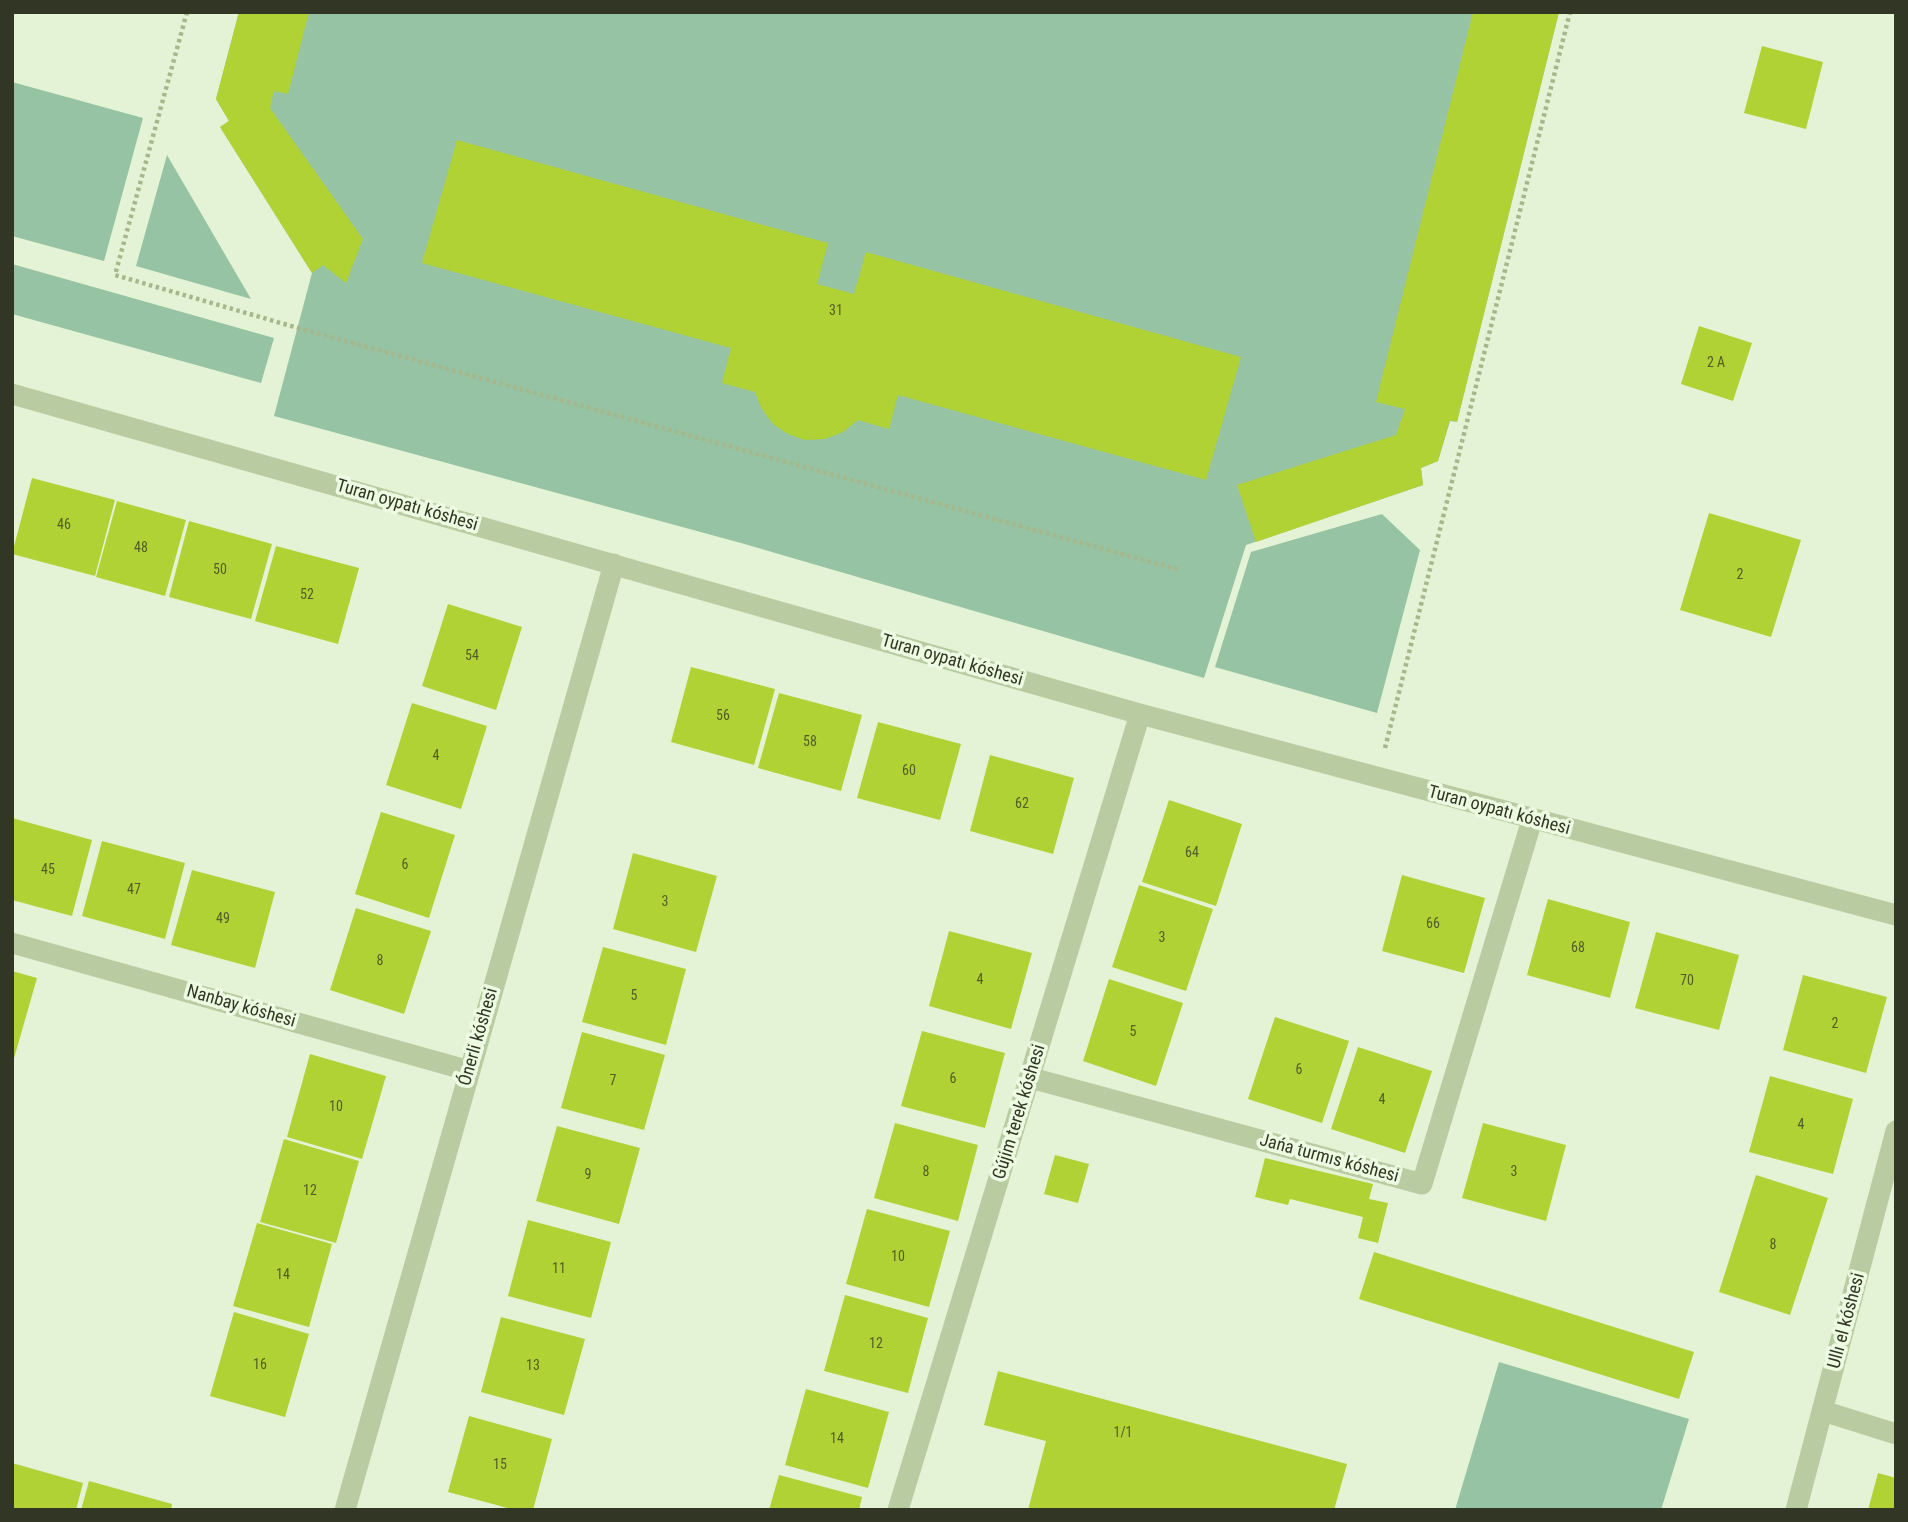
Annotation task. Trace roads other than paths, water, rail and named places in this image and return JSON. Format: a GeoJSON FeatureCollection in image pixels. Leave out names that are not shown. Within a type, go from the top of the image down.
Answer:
{"type":"FeatureCollection","features":[{"type":"Feature","properties":{"kind":"street","name":"Turan oypatı kóshesi"},"geometry":{"type":"LineString","coordinates":[[12,394],[1140,714],[1896,915]]}},
{"type":"Feature","properties":{"kind":"street","name":"Ónerli kóshesi"},"geometry":{"type":"LineString","coordinates":[[345,1510],[614,564]]}},
{"type":"Feature","properties":{"kind":"street","name":"Gújim terek kóshesi"},"geometry":{"type":"LineString","coordinates":[[898,1510],[1140,714]]}},
{"type":"Feature","properties":{"kind":"street","name":"Jańa turmıs kóshesi"},"geometry":{"type":"LineString","coordinates":[[1031,1078],[1422,1184],[1532,820]]}},
{"type":"Feature","properties":{"kind":"street","name":"Nanbay kóshesi"},"geometry":{"type":"LineString","coordinates":[[12,943],[470,1071]]}},
{"type":"Feature","properties":{"kind":"street","name":"Ullı el kóshesi"},"geometry":{"type":"LineString","coordinates":[[1796,1510],[1896,1131]]}},
{"type":"Feature","properties":{"kind":"street"},"geometry":{"type":"LineString","coordinates":[[1823,1412],[1896,1434]]}}]}
